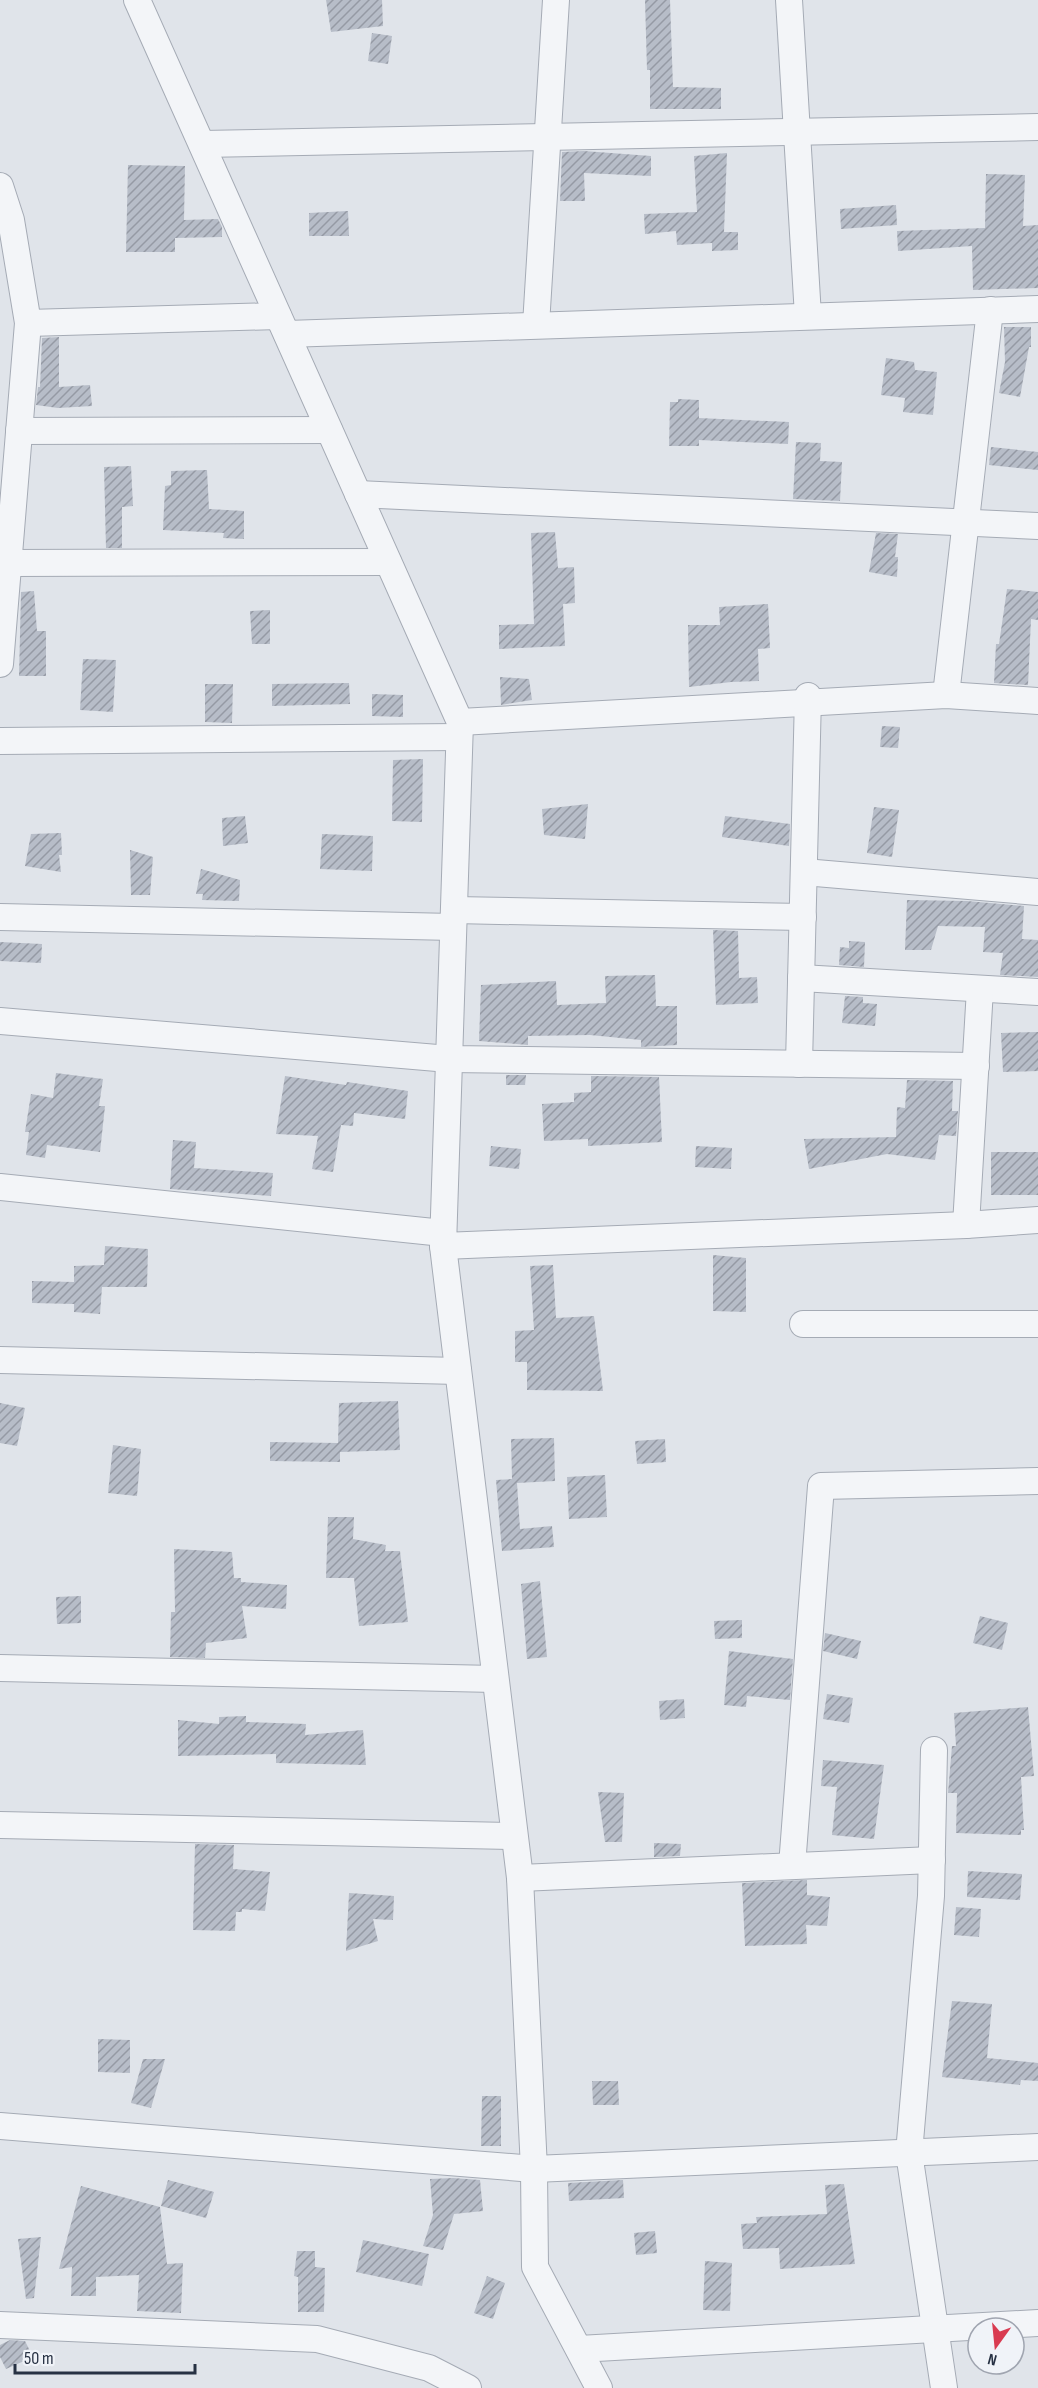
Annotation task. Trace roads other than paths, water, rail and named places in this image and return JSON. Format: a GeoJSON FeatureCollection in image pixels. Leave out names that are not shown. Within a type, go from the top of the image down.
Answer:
{"type":"FeatureCollection","features":[{"type":"Feature","properties":{"kind":"street"},"geometry":{"type":"LineString","coordinates":[[137,0],[358,494],[460,729],[443,1239],[520,1878],[534,2169],[536,2267],[599,2388]]}},
{"type":"Feature","properties":{"kind":"street"},"geometry":{"type":"LineString","coordinates":[[536,325],[556,0]]}},
{"type":"Feature","properties":{"kind":"street"},"geometry":{"type":"LineString","coordinates":[[789,0],[807,316]]}},
{"type":"Feature","properties":{"kind":"street"},"geometry":{"type":"LineString","coordinates":[[202,144],[1038,127]]}},
{"type":"Feature","properties":{"kind":"street"},"geometry":{"type":"LineString","coordinates":[[0,186],[11,220],[28,323],[0,664]]}},
{"type":"Feature","properties":{"kind":"street"},"geometry":{"type":"LineString","coordinates":[[28,323],[536,325],[1038,309]]}},
{"type":"Feature","properties":{"kind":"street"},"geometry":{"type":"LineString","coordinates":[[946,695],[990,310]]}},
{"type":"Feature","properties":{"kind":"street"},"geometry":{"type":"LineString","coordinates":[[19,431],[329,430]]}},
{"type":"Feature","properties":{"kind":"street"},"geometry":{"type":"LineString","coordinates":[[358,494],[1038,526]]}},
{"type":"Feature","properties":{"kind":"street"},"geometry":{"type":"LineString","coordinates":[[9,563],[388,562]]}},
{"type":"Feature","properties":{"kind":"street"},"geometry":{"type":"LineString","coordinates":[[0,741],[460,729],[808,699],[946,695],[1038,701]]}},
{"type":"Feature","properties":{"kind":"street"},"geometry":{"type":"LineString","coordinates":[[800,1064],[808,699]]}},
{"type":"Feature","properties":{"kind":"street"},"geometry":{"type":"LineString","coordinates":[[804,872],[1038,892]]}},
{"type":"Feature","properties":{"kind":"street"},"geometry":{"type":"LineString","coordinates":[[0,917],[803,917]]}},
{"type":"Feature","properties":{"kind":"street"},"geometry":{"type":"LineString","coordinates":[[801,978],[1038,992]]}},
{"type":"Feature","properties":{"kind":"street"},"geometry":{"type":"LineString","coordinates":[[966,1225],[980,988]]}},
{"type":"Feature","properties":{"kind":"street"},"geometry":{"type":"LineString","coordinates":[[0,1021],[449,1059],[976,1066]]}},
{"type":"Feature","properties":{"kind":"street"},"geometry":{"type":"LineString","coordinates":[[0,1187],[443,1239],[966,1225],[1038,1220]]}},
{"type":"Feature","properties":{"kind":"street"},"geometry":{"type":"LineString","coordinates":[[803,1324],[1038,1324]]}},
{"type":"Feature","properties":{"kind":"street"},"geometry":{"type":"LineString","coordinates":[[0,1360],[458,1371]]}},
{"type":"Feature","properties":{"kind":"street"},"geometry":{"type":"LineString","coordinates":[[792,1866],[821,1486],[1038,1483]]}},
{"type":"Feature","properties":{"kind":"street"},"geometry":{"type":"LineString","coordinates":[[0,1668],[495,1680]]}},
{"type":"Feature","properties":{"kind":"street"},"geometry":{"type":"LineString","coordinates":[[934,1750],[931,1896],[909,2152],[944,2388]]}},
{"type":"Feature","properties":{"kind":"street"},"geometry":{"type":"LineString","coordinates":[[0,1825],[514,1836]]}},
{"type":"Feature","properties":{"kind":"street"},"geometry":{"type":"LineString","coordinates":[[520,1878],[932,1860]]}},
{"type":"Feature","properties":{"kind":"street"},"geometry":{"type":"LineString","coordinates":[[0,2126],[534,2169],[1038,2147]]}},
{"type":"Feature","properties":{"kind":"street"},"geometry":{"type":"LineString","coordinates":[[579,2349],[1038,2323]]}},
{"type":"Feature","properties":{"kind":"street"},"geometry":{"type":"LineString","coordinates":[[0,2325],[317,2339],[429,2368],[468,2388]]}}]}
